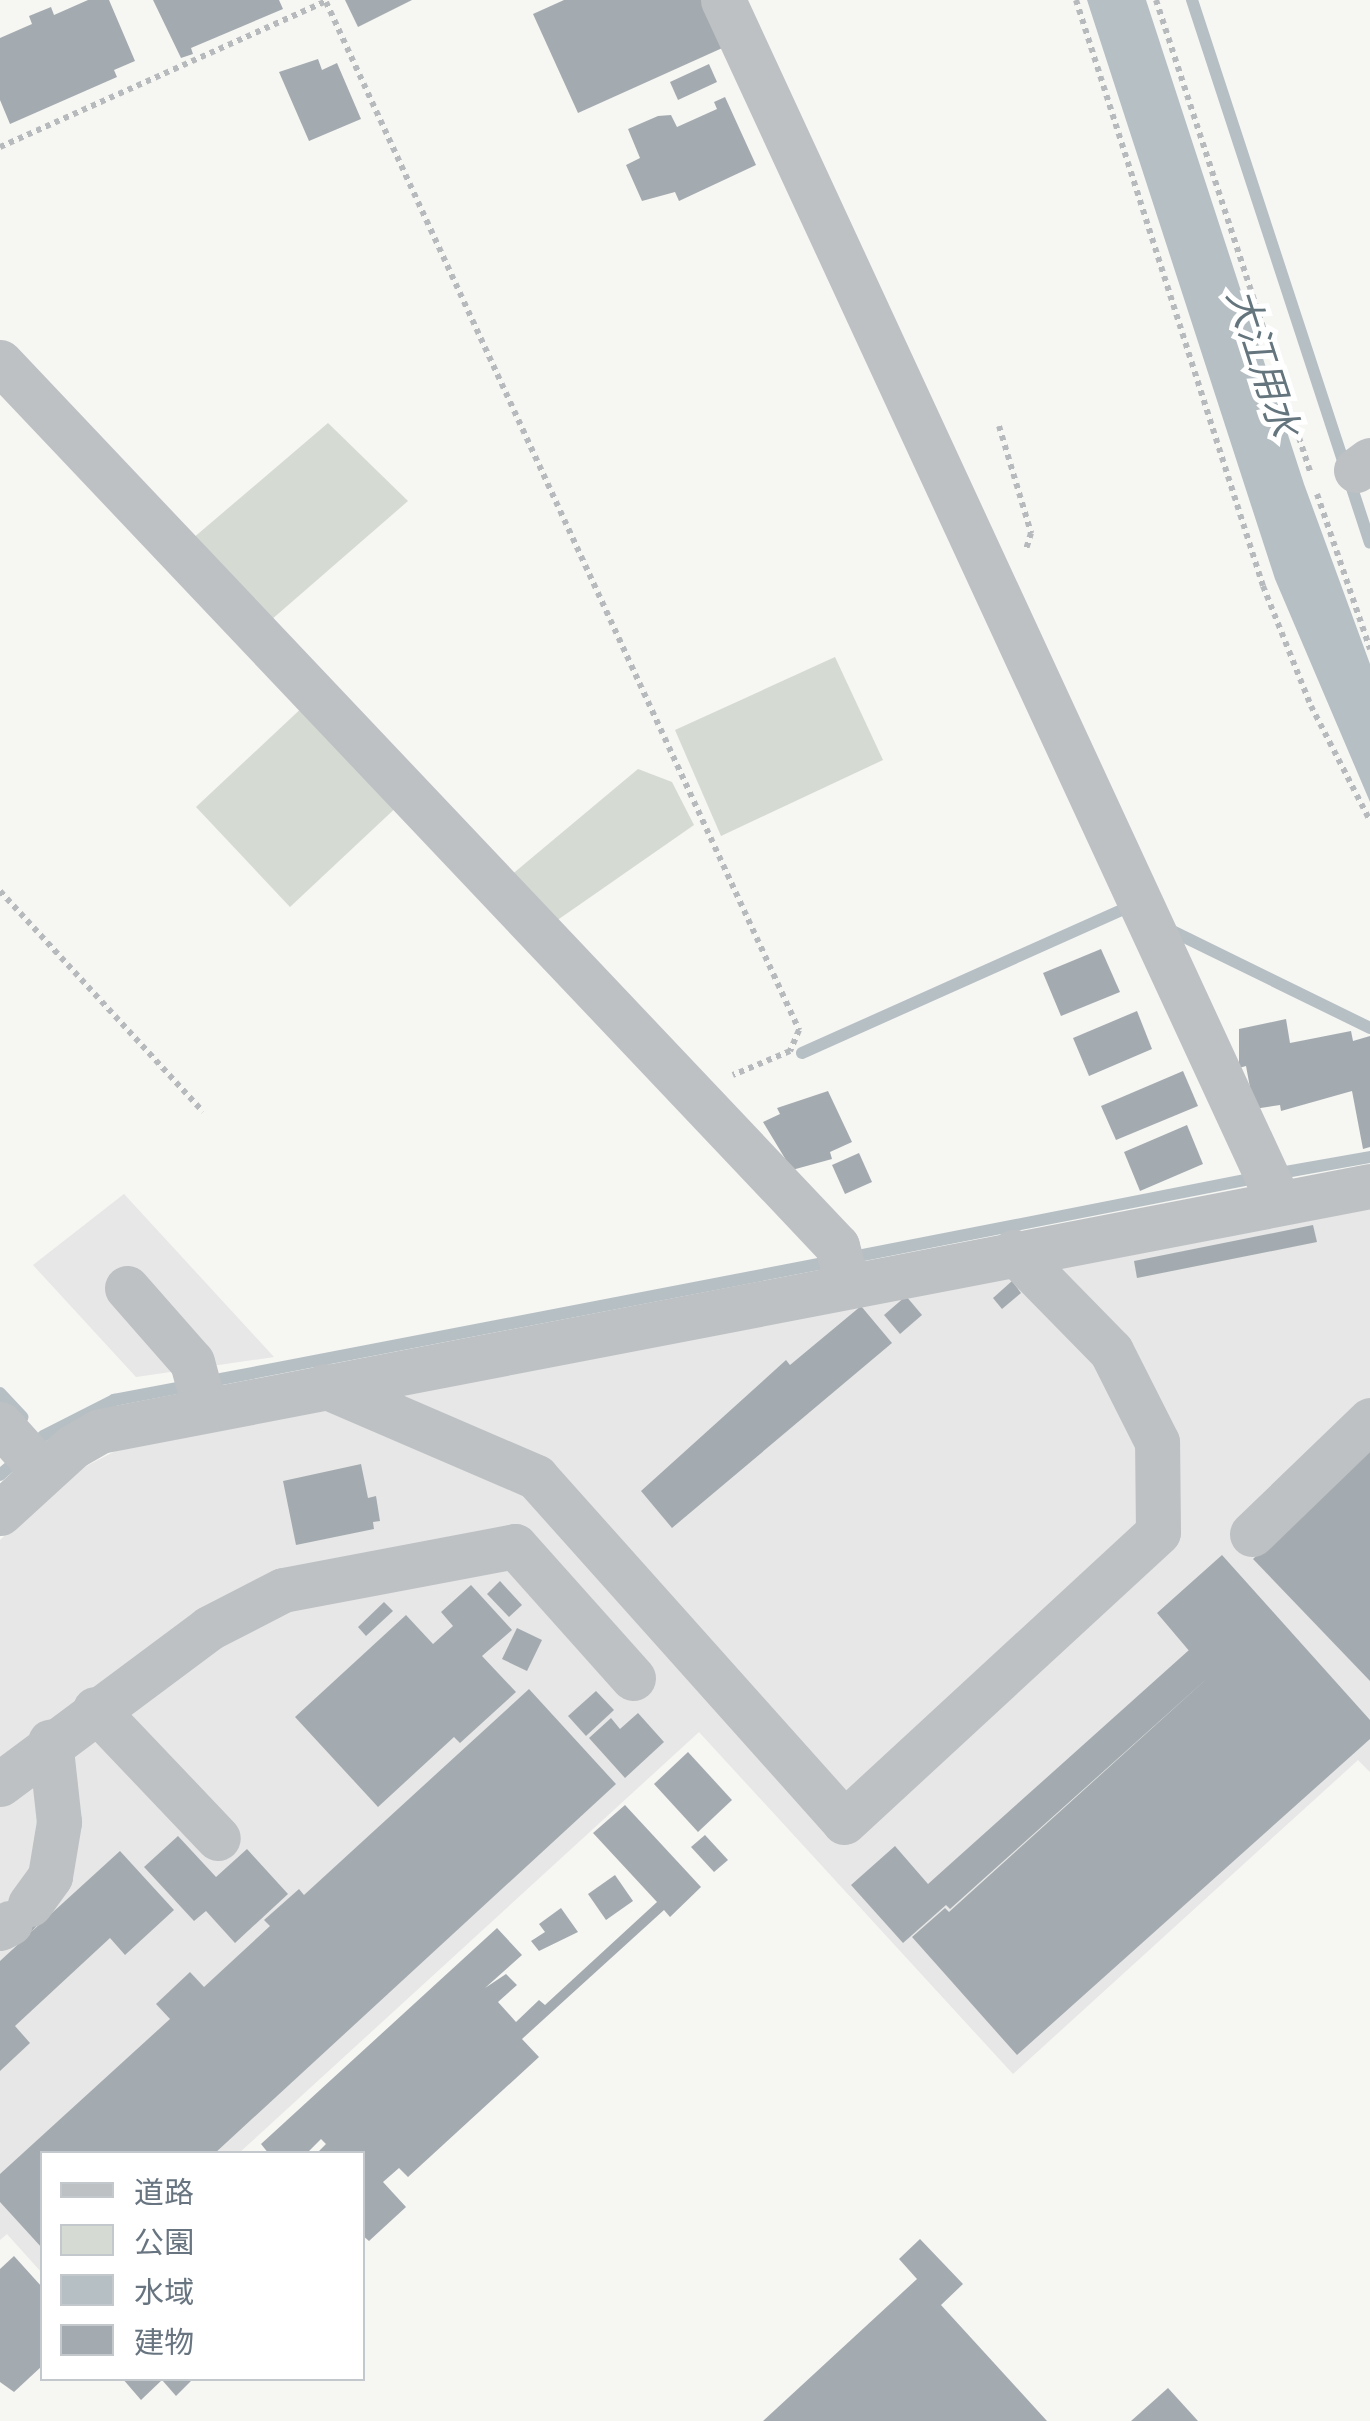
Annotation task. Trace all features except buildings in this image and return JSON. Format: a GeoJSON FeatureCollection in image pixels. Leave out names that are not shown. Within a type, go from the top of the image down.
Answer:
{"type":"FeatureCollection","features":[{"type":"Feature","properties":{"kind":"street"},"geometry":{"type":"LineString","coordinates":[[723,0],[1279,1203]]}},
{"type":"Feature","properties":{"kind":"street"},"geometry":{"type":"LineString","coordinates":[[0,362],[837,1246],[847,1283]]}},
{"type":"Feature","properties":{"kind":"street"},"geometry":{"type":"LineString","coordinates":[[0,1513],[44,1472],[100,1431],[847,1283],[1370,1186]]}},
{"type":"Feature","properties":{"kind":"street"},"geometry":{"type":"LineString","coordinates":[[325,1386],[536,1477],[844,1822],[1158,1532],[1157,1442],[1118,1366],[1014,1252]]}},
{"type":"Feature","properties":{"kind":"street"},"geometry":{"type":"LineString","coordinates":[[126,1288],[192,1362],[205,1410]]}},
{"type":"Feature","properties":{"kind":"street"},"geometry":{"type":"LineString","coordinates":[[1252,1534],[1370,1420]]}},
{"type":"Feature","properties":{"kind":"street"},"geometry":{"type":"LineString","coordinates":[[0,1424],[44,1472]]}},
{"type":"Feature","properties":{"kind":"street"},"geometry":{"type":"LineString","coordinates":[[0,1784],[50,1741],[209,1628],[282,1590],[516,1546],[633,1678]]}},
{"type":"Feature","properties":{"kind":"street"},"geometry":{"type":"LineString","coordinates":[[96,1709],[218,1838]]}},
{"type":"Feature","properties":{"kind":"street"},"geometry":{"type":"LineString","coordinates":[[13,1918],[50,1876],[60,1822],[50,1741]]}},
{"type":"Feature","properties":{"kind":"path"},"geometry":{"type":"LineString","coordinates":[[1076,0],[1263,586],[1311,706],[1370,821]]}},
{"type":"Feature","properties":{"kind":"path"},"geometry":{"type":"LineString","coordinates":[[1156,0],[1370,649]]}},
{"type":"Feature","properties":{"kind":"path"},"geometry":{"type":"LineString","coordinates":[[0,147],[325,1],[799,1030],[790,1051],[690,1093]]}},
{"type":"Feature","properties":{"kind":"path"},"geometry":{"type":"LineString","coordinates":[[988,580],[1024,556],[1031,533],[998,426]]}},
{"type":"Feature","properties":{"kind":"path"},"geometry":{"type":"LineString","coordinates":[[0,890],[203,1112]]}},
{"type":"Feature","properties":{"kind":"shaded area"},"geometry":{"type":"Polygon","coordinates":[[[124,1194],[274,1357],[136,1377],[33,1265],[124,1194]]]}},
{"type":"Feature","properties":{"kind":"shaded area"},"geometry":{"type":"Polygon","coordinates":[[[1370,1209],[1370,1772],[1358,1760],[1013,2074],[699,1732],[241,2151],[40,2151],[40,2271],[7,2234],[0,2240],[0,1540],[71,1474],[131,1443],[1370,1209]]]}},
{"type":"Feature","properties":{"kind":"green space"},"geometry":{"type":"Polygon","coordinates":[[[328,423],[408,501],[263,627],[185,545],[328,423]]]}},
{"type":"Feature","properties":{"kind":"green space"},"geometry":{"type":"Polygon","coordinates":[[[835,657],[883,760],[721,836],[675,730],[835,657]]]}},
{"type":"Feature","properties":{"kind":"green space"},"geometry":{"type":"Polygon","coordinates":[[[307,703],[402,802],[290,907],[196,807],[307,703]]]}},
{"type":"Feature","properties":{"kind":"green space"},"geometry":{"type":"Polygon","coordinates":[[[638,769],[672,782],[694,825],[546,928],[503,882],[638,769]]]}},
{"type":"Feature","properties":{"kind":"water","name":"大江用水"},"geometry":{"type":"Polygon","coordinates":[[[1087,0],[1146,0],[1304,484],[1370,664],[1370,802],[1275,579],[1087,0]]]}},
{"type":"Feature","properties":{"kind":"waterway"},"geometry":{"type":"LineString","coordinates":[[1192,0],[1370,543]]}},
{"type":"Feature","properties":{"kind":"waterway"},"geometry":{"type":"LineString","coordinates":[[802,1053],[1124,909]]}},
{"type":"Feature","properties":{"kind":"waterway"},"geometry":{"type":"LineString","coordinates":[[1166,928],[1370,1028]]}},
{"type":"Feature","properties":{"kind":"waterway"},"geometry":{"type":"LineString","coordinates":[[1280,1173],[1370,1157]]}},
{"type":"Feature","properties":{"kind":"waterway"},"geometry":{"type":"LineString","coordinates":[[858,1256],[1254,1178]]}},
{"type":"Feature","properties":{"kind":"waterway"},"geometry":{"type":"LineString","coordinates":[[221,1379],[824,1263]]}},
{"type":"Feature","properties":{"kind":"waterway"},"geometry":{"type":"LineString","coordinates":[[43,1436],[114,1400],[182,1387]]}},
{"type":"Feature","properties":{"kind":"waterway"},"geometry":{"type":"LineString","coordinates":[[0,1393],[22,1417]]}},
{"type":"Feature","properties":{"kind":"waterway"},"geometry":{"type":"LineString","coordinates":[[0,1475],[8,1468]]}}]}
